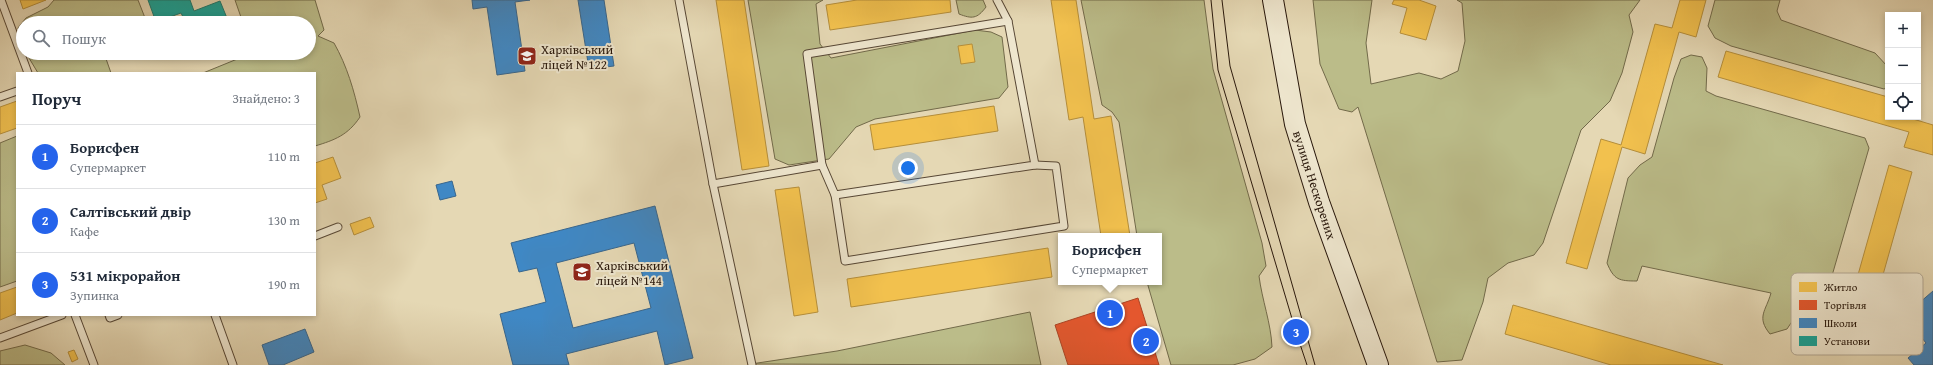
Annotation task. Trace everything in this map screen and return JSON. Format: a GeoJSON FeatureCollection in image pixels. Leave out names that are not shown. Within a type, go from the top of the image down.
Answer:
{"type":"FeatureCollection","features":[{"type":"Feature","properties":{"kind":"main road","name":"вулиця Нескорених"},"geometry":{"type":"LineString","coordinates":[[1273,0],[1295,124],[1320,202],[1378,365]]}},
{"type":"Feature","properties":{"kind":"lane"},"geometry":{"type":"LineString","coordinates":[[1,0],[16,41]]}},
{"type":"Feature","properties":{"kind":"lane"},"geometry":{"type":"LineString","coordinates":[[680,0],[713,184],[752,365]]}},
{"type":"Feature","properties":{"kind":"lane"},"geometry":{"type":"LineString","coordinates":[[997,0],[1008,21],[1035,165]]}},
{"type":"Feature","properties":{"kind":"lane"},"geometry":{"type":"LineString","coordinates":[[835,195],[1035,165],[1056,166],[1064,226],[845,261],[835,195],[822,165],[807,54],[1008,21]]}},
{"type":"Feature","properties":{"kind":"lane"},"geometry":{"type":"LineString","coordinates":[[23,60],[28,72]]}},
{"type":"Feature","properties":{"kind":"lane"},"geometry":{"type":"LineString","coordinates":[[0,97],[16,91]]}},
{"type":"Feature","properties":{"kind":"lane"},"geometry":{"type":"LineString","coordinates":[[713,184],[822,165]]}},
{"type":"Feature","properties":{"kind":"lane"},"geometry":{"type":"LineString","coordinates":[[316,236],[338,227]]}},
{"type":"Feature","properties":{"kind":"lane"},"geometry":{"type":"LineString","coordinates":[[0,338],[59,316]]}},
{"type":"Feature","properties":{"kind":"lane"},"geometry":{"type":"LineString","coordinates":[[75,316],[94,365]]}},
{"type":"Feature","properties":{"kind":"lane"},"geometry":{"type":"LineString","coordinates":[[215,316],[233,365]]}},
{"type":"Feature","properties":{"kind":"green space"},"geometry":{"type":"Polygon","coordinates":[[[54,0],[138,0],[144,16],[30,16],[48,7],[54,0]]]}},
{"type":"Feature","properties":{"kind":"green space"},"geometry":{"type":"Polygon","coordinates":[[[235,0],[315,0],[324,30],[318,36],[334,43],[339,52],[350,78],[360,117],[346,133],[335,139],[316,146],[316,72],[205,72],[235,60],[316,60],[316,16],[241,16],[235,0]]]}},
{"type":"Feature","properties":{"kind":"green space"},"geometry":{"type":"Polygon","coordinates":[[[748,0],[823,0],[816,4],[820,44],[831,58],[975,30],[991,32],[1002,37],[1008,87],[999,98],[875,119],[856,127],[829,159],[789,165],[775,159],[748,0]]]}},
{"type":"Feature","properties":{"kind":"green space"},"geometry":{"type":"Polygon","coordinates":[[[956,0],[983,0],[986,7],[977,16],[967,17],[959,14],[956,0]]]}},
{"type":"Feature","properties":{"kind":"green space"},"geometry":{"type":"Polygon","coordinates":[[[1081,0],[1204,0],[1213,69],[1262,243],[1266,266],[1259,276],[1270,329],[1272,347],[1255,359],[1233,365],[1171,365],[1148,285],[1162,285],[1162,233],[1137,233],[1119,122],[1112,112],[1102,105],[1081,0]]]}},
{"type":"Feature","properties":{"kind":"green space"},"geometry":{"type":"Polygon","coordinates":[[[1313,0],[1372,0],[1366,43],[1371,84],[1419,73],[1441,79],[1458,71],[1465,41],[1462,3],[1457,0],[1640,0],[1629,15],[1633,32],[1622,73],[1610,101],[1581,130],[1543,243],[1534,255],[1508,263],[1488,278],[1483,302],[1462,360],[1437,362],[1358,107],[1352,112],[1339,109],[1320,64],[1313,0]]]}},
{"type":"Feature","properties":{"kind":"green space"},"geometry":{"type":"Polygon","coordinates":[[[1715,0],[1780,0],[1777,11],[1781,20],[1875,53],[1885,64],[1885,88],[1731,46],[1715,38],[1708,26],[1715,0]]]}},
{"type":"Feature","properties":{"kind":"green space"},"geometry":{"type":"Polygon","coordinates":[[[1691,55],[1702,57],[1707,68],[1706,91],[1716,96],[1865,138],[1869,148],[1833,273],[1791,273],[1791,323],[1787,329],[1770,334],[1766,328],[1763,314],[1771,293],[1642,266],[1637,281],[1626,281],[1615,276],[1607,263],[1628,178],[1640,165],[1652,157],[1674,78],[1681,59],[1691,55]]]}},
{"type":"Feature","properties":{"kind":"green space"},"geometry":{"type":"Polygon","coordinates":[[[30,60],[106,60],[111,72],[37,72],[30,60]]]}},
{"type":"Feature","properties":{"kind":"green space"},"geometry":{"type":"Polygon","coordinates":[[[16,136],[16,281],[0,287],[0,143],[16,136]]]}},
{"type":"Feature","properties":{"kind":"green space"},"geometry":{"type":"Polygon","coordinates":[[[1030,312],[1041,365],[751,364],[837,351],[1030,312]]]}},
{"type":"Feature","properties":{"kind":"green space"},"geometry":{"type":"Polygon","coordinates":[[[25,345],[51,353],[65,365],[0,365],[0,351],[25,345]]]}},
{"type":"Feature","properties":{"kind":"building: Житло"},"geometry":{"type":"Polygon","coordinates":[[[20,0],[46,0],[23,9],[20,0]]]}},
{"type":"Feature","properties":{"kind":"building: Житло"},"geometry":{"type":"Polygon","coordinates":[[[716,0],[744,0],[769,166],[742,170],[716,0]]]}},
{"type":"Feature","properties":{"kind":"building: Житло"},"geometry":{"type":"Polygon","coordinates":[[[857,0],[950,0],[951,12],[830,30],[826,5],[857,0]]]}},
{"type":"Feature","properties":{"kind":"building: Житло"},"geometry":{"type":"Polygon","coordinates":[[[1051,0],[1076,0],[1094,119],[1111,116],[1130,233],[1101,233],[1083,117],[1069,120],[1051,0]]]}},
{"type":"Feature","properties":{"kind":"building: Житло"},"geometry":{"type":"Polygon","coordinates":[[[1394,0],[1419,0],[1436,6],[1426,40],[1400,33],[1407,8],[1392,4],[1394,0]]]}},
{"type":"Feature","properties":{"kind":"building: Житло"},"geometry":{"type":"Polygon","coordinates":[[[1680,0],[1706,0],[1696,37],[1679,32],[1645,154],[1622,147],[1587,269],[1566,263],[1601,139],[1621,145],[1655,24],[1672,28],[1680,0]]]}},
{"type":"Feature","properties":{"kind":"building: Житло"},"geometry":{"type":"Polygon","coordinates":[[[972,44],[975,62],[961,64],[958,46],[972,44]]]}},
{"type":"Feature","properties":{"kind":"building: Житло"},"geometry":{"type":"Polygon","coordinates":[[[1726,51],[1885,96],[1885,120],[1916,120],[1933,125],[1933,155],[1904,147],[1909,132],[1718,77],[1726,51]]]}},
{"type":"Feature","properties":{"kind":"building: Житло"},"geometry":{"type":"Polygon","coordinates":[[[16,101],[16,128],[0,134],[0,107],[16,101]]]}},
{"type":"Feature","properties":{"kind":"building: Житло"},"geometry":{"type":"Polygon","coordinates":[[[994,106],[998,131],[874,150],[870,125],[994,106]]]}},
{"type":"Feature","properties":{"kind":"building: Житло"},"geometry":{"type":"Polygon","coordinates":[[[333,157],[341,178],[322,185],[327,199],[316,203],[316,163],[333,157]]]}},
{"type":"Feature","properties":{"kind":"building: Житло"},"geometry":{"type":"Polygon","coordinates":[[[1889,165],[1912,172],[1883,273],[1859,273],[1889,165]]]}},
{"type":"Feature","properties":{"kind":"building: Житло"},"geometry":{"type":"Polygon","coordinates":[[[799,187],[818,312],[794,316],[775,190],[799,187]]]}},
{"type":"Feature","properties":{"kind":"building: Житло"},"geometry":{"type":"Polygon","coordinates":[[[370,217],[374,227],[354,235],[350,224],[370,217]]]}},
{"type":"Feature","properties":{"kind":"building: Житло"},"geometry":{"type":"Polygon","coordinates":[[[1048,248],[1052,277],[851,307],[847,279],[1048,248]]]}},
{"type":"Feature","properties":{"kind":"building: Житло"},"geometry":{"type":"Polygon","coordinates":[[[16,287],[16,313],[0,320],[0,293],[16,287]]]}},
{"type":"Feature","properties":{"kind":"building: Житло"},"geometry":{"type":"Polygon","coordinates":[[[1513,305],[1723,365],[1611,365],[1505,334],[1513,305]]]}},
{"type":"Feature","properties":{"kind":"building: Житло"},"geometry":{"type":"Polygon","coordinates":[[[74,350],[78,359],[72,362],[68,352],[74,350]]]}},
{"type":"Feature","properties":{"kind":"building: Торгівля"},"geometry":{"type":"Polygon","coordinates":[[[1138,298],[1159,365],[1068,365],[1055,325],[1138,298]]]}},
{"type":"Feature","properties":{"kind":"building: Школи"},"geometry":{"type":"Polygon","coordinates":[[[472,0],[530,0],[515,2],[525,71],[497,75],[487,7],[473,9],[472,0]]]}},
{"type":"Feature","properties":{"kind":"building: Школи"},"geometry":{"type":"Polygon","coordinates":[[[578,0],[604,0],[614,66],[589,69],[578,0]]]}},
{"type":"Feature","properties":{"kind":"building: Школи"},"geometry":{"type":"Polygon","coordinates":[[[452,181],[456,196],[440,200],[436,185],[452,181]]]}},
{"type":"Feature","properties":{"kind":"building: Школи"},"geometry":{"type":"Polygon","coordinates":[[[655,206],[693,358],[665,365],[657,331],[566,354],[569,365],[513,365],[500,314],[546,302],[537,268],[519,272],[511,243],[655,206]],[[634,243],[556,263],[573,328],[651,308],[634,243]]]}},
{"type":"Feature","properties":{"kind":"building: Школи"},"geometry":{"type":"Polygon","coordinates":[[[1933,291],[1933,365],[1914,365],[1908,358],[1912,355],[1923,355],[1923,346],[1926,343],[1923,339],[1923,300],[1933,291]]]}},
{"type":"Feature","properties":{"kind":"building: Школи"},"geometry":{"type":"Polygon","coordinates":[[[305,329],[314,352],[283,365],[269,365],[262,345],[305,329]]]}},
{"type":"Feature","properties":{"kind":"building: Установи"},"geometry":{"type":"Polygon","coordinates":[[[148,0],[190,0],[194,11],[220,1],[226,16],[182,16],[181,13],[173,16],[154,16],[148,0]]]}},
{"type":"Feature","properties":{"kind":"tram line"},"geometry":{"type":"LineString","coordinates":[[1211,0],[1218,70],[1307,365]]}},
{"type":"Feature","properties":{"kind":"tram line"},"geometry":{"type":"LineString","coordinates":[[1222,0],[1230,66],[1315,365]]}},
{"type":"Feature","properties":{"kind":"place","name":"Харківський ліцей №122"},"geometry":{"type":"Point","coordinates":[527,56]}},
{"type":"Feature","properties":{"kind":"place","name":"Харківський ліцей №144"},"geometry":{"type":"Point","coordinates":[582,272]}},
{"type":"Feature","properties":{"kind":"place","name":"Борисфен"},"geometry":{"type":"Point","coordinates":[1110,313]}},
{"type":"Feature","properties":{"kind":"place","name":"531 мікрорайон"},"geometry":{"type":"Point","coordinates":[1296,332]}},
{"type":"Feature","properties":{"kind":"place","name":"Салтівський двір"},"geometry":{"type":"Point","coordinates":[1146,341]}}]}
